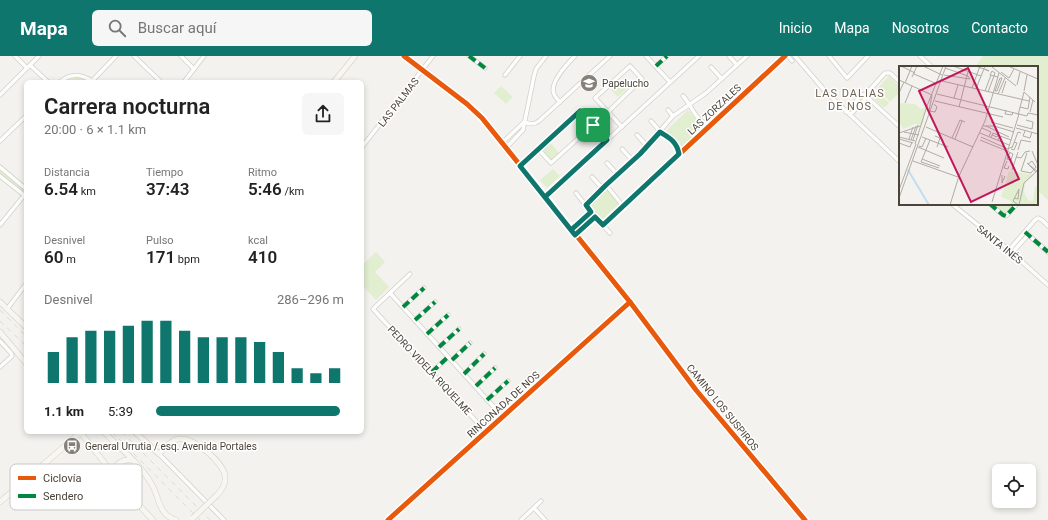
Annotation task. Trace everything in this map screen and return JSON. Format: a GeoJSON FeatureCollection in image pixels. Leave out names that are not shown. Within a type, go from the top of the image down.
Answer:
{"type":"FeatureCollection","features":[{"type":"Feature","properties":{"kind":"street"},"geometry":{"type":"LineString","coordinates":[[15,56],[45,80]]}},
{"type":"Feature","properties":{"kind":"street"},"geometry":{"type":"LineString","coordinates":[[0,94],[39,56]]}},
{"type":"Feature","properties":{"kind":"street"},"geometry":{"type":"LineString","coordinates":[[93,80],[116,56]]}},
{"type":"Feature","properties":{"kind":"street"},"geometry":{"type":"LineString","coordinates":[[134,56],[159,80]]}},
{"type":"Feature","properties":{"kind":"street"},"geometry":{"type":"LineString","coordinates":[[181,56],[194,69]]}},
{"type":"Feature","properties":{"kind":"street"},"geometry":{"type":"LineString","coordinates":[[186,80],[204,56]]}},
{"type":"Feature","properties":{"kind":"street"},"geometry":{"type":"LineString","coordinates":[[336,80],[355,56]]}},
{"type":"Feature","properties":{"kind":"street","name":"CAMINO LOS SUSPIROS"},"geometry":{"type":"LineString","coordinates":[[404,56],[482,118],[630,302],[696,390],[806,520]]}},
{"type":"Feature","properties":{"kind":"street","name":"LAS PALMAS"},"geometry":{"type":"LineString","coordinates":[[364,144],[433,56]]}},
{"type":"Feature","properties":{"kind":"street"},"geometry":{"type":"LineString","coordinates":[[469,56],[484,68]]}},
{"type":"Feature","properties":{"kind":"street"},"geometry":{"type":"LineString","coordinates":[[505,75],[520,56]]}},
{"type":"Feature","properties":{"kind":"street"},"geometry":{"type":"LineString","coordinates":[[506,148],[521,133],[536,69],[546,56]]}},
{"type":"Feature","properties":{"kind":"street"},"geometry":{"type":"LineString","coordinates":[[560,102],[554,94],[554,88],[560,73],[575,56]]}},
{"type":"Feature","properties":{"kind":"street"},"geometry":{"type":"LineString","coordinates":[[524,122],[536,124],[610,56]]}},
{"type":"Feature","properties":{"kind":"street"},"geometry":{"type":"LineString","coordinates":[[646,56],[670,82]]}},
{"type":"Feature","properties":{"kind":"street"},"geometry":{"type":"LineString","coordinates":[[656,66],[666,56]]}},
{"type":"Feature","properties":{"kind":"street"},"geometry":{"type":"LineString","coordinates":[[545,197],[699,56]]}},
{"type":"Feature","properties":{"kind":"street"},"geometry":{"type":"LineString","coordinates":[[729,56],[737,65]]}},
{"type":"Feature","properties":{"kind":"street"},"geometry":{"type":"LineString","coordinates":[[586,205],[602,188],[633,161],[673,116],[706,93],[747,56]]}},
{"type":"Feature","properties":{"kind":"street"},"geometry":{"type":"LineString","coordinates":[[787,56],[792,61]]}},
{"type":"Feature","properties":{"kind":"street","name":"LAS ZORZALES"},"geometry":{"type":"LineString","coordinates":[[603,225],[709,126],[787,56]]}},
{"type":"Feature","properties":{"kind":"street"},"geometry":{"type":"LineString","coordinates":[[795,56],[825,91],[899,161]]}},
{"type":"Feature","properties":{"kind":"street"},"geometry":{"type":"LineString","coordinates":[[829,56],[847,78],[868,56]]}},
{"type":"Feature","properties":{"kind":"street"},"geometry":{"type":"LineString","coordinates":[[920,56],[931,66]]}},
{"type":"Feature","properties":{"kind":"street"},"geometry":{"type":"LineString","coordinates":[[608,112],[642,80],[630,66],[595,98],[608,112],[622,127]]}},
{"type":"Feature","properties":{"kind":"street"},"geometry":{"type":"LineString","coordinates":[[711,67],[722,79]]}},
{"type":"Feature","properties":{"kind":"street"},"geometry":{"type":"LineString","coordinates":[[848,114],[887,73],[892,74],[899,81]]}},
{"type":"Feature","properties":{"kind":"street"},"geometry":{"type":"LineString","coordinates":[[63,80],[68,76],[77,75],[84,76],[90,80]]}},
{"type":"Feature","properties":{"kind":"street"},"geometry":{"type":"LineString","coordinates":[[867,95],[899,126]]}},
{"type":"Feature","properties":{"kind":"street"},"geometry":{"type":"LineString","coordinates":[[683,96],[698,119],[709,126]]}},
{"type":"Feature","properties":{"kind":"street"},"geometry":{"type":"LineString","coordinates":[[668,110],[673,116]]}},
{"type":"Feature","properties":{"kind":"street"},"geometry":{"type":"LineString","coordinates":[[520,166],[580,111],[607,140]]}},
{"type":"Feature","properties":{"kind":"street"},"geometry":{"type":"LineString","coordinates":[[0,141],[24,118]]}},
{"type":"Feature","properties":{"kind":"street"},"geometry":{"type":"LineString","coordinates":[[651,121],[660,132],[672,139],[677,146],[679,154]]}},
{"type":"Feature","properties":{"kind":"street"},"geometry":{"type":"LineString","coordinates":[[502,144],[524,122]]}},
{"type":"Feature","properties":{"kind":"street"},"geometry":{"type":"LineString","coordinates":[[539,150],[551,163],[593,125]]}},
{"type":"Feature","properties":{"kind":"street"},"geometry":{"type":"LineString","coordinates":[[637,135],[647,146]]}},
{"type":"Feature","properties":{"kind":"street"},"geometry":{"type":"LineString","coordinates":[[622,149],[633,161]]}},
{"type":"Feature","properties":{"kind":"street"},"geometry":{"type":"LineString","coordinates":[[608,163],[617,174]]}},
{"type":"Feature","properties":{"kind":"street"},"geometry":{"type":"LineString","coordinates":[[0,168],[24,187]]}},
{"type":"Feature","properties":{"kind":"street"},"geometry":{"type":"LineString","coordinates":[[0,176],[24,193]]}},
{"type":"Feature","properties":{"kind":"street"},"geometry":{"type":"LineString","coordinates":[[592,177],[602,188]]}},
{"type":"Feature","properties":{"kind":"street"},"geometry":{"type":"LineString","coordinates":[[606,185],[623,206]]}},
{"type":"Feature","properties":{"kind":"street"},"geometry":{"type":"LineString","coordinates":[[576,193],[610,233]]}},
{"type":"Feature","properties":{"kind":"street"},"geometry":{"type":"LineString","coordinates":[[0,225],[24,195]]}},
{"type":"Feature","properties":{"kind":"street","name":"SANTA INÉS"},"geometry":{"type":"LineString","coordinates":[[953,205],[1011,251],[1048,285]]}},
{"type":"Feature","properties":{"kind":"street"},"geometry":{"type":"LineString","coordinates":[[991,205],[1006,216],[1016,205]]}},
{"type":"Feature","properties":{"kind":"street"},"geometry":{"type":"LineString","coordinates":[[571,230],[591,212]]}},
{"type":"Feature","properties":{"kind":"street"},"geometry":{"type":"LineString","coordinates":[[575,235],[595,217]]}},
{"type":"Feature","properties":{"kind":"street"},"geometry":{"type":"LineString","coordinates":[[1011,251],[1038,218],[1048,226]]}},
{"type":"Feature","properties":{"kind":"street"},"geometry":{"type":"LineString","coordinates":[[1027,233],[1048,252]]}},
{"type":"Feature","properties":{"kind":"street"},"geometry":{"type":"LineString","coordinates":[[410,274],[390,293],[503,417]]}},
{"type":"Feature","properties":{"kind":"street"},"geometry":{"type":"LineString","coordinates":[[7,309],[24,287]]}},
{"type":"Feature","properties":{"kind":"street"},"geometry":{"type":"LineString","coordinates":[[403,307],[424,288]]}},
{"type":"Feature","properties":{"kind":"street","name":"PEDRO VIDELA RIQUELME"},"geometry":{"type":"LineString","coordinates":[[390,293],[373,309],[486,432]]}},
{"type":"Feature","properties":{"kind":"street"},"geometry":{"type":"LineString","coordinates":[[0,302],[24,326]]}},
{"type":"Feature","properties":{"kind":"street"},"geometry":{"type":"LineString","coordinates":[[415,320],[435,302]]}},
{"type":"Feature","properties":{"kind":"street","name":"RINCONADA DE NOS"},"geometry":{"type":"LineString","coordinates":[[388,520],[630,302]]}},
{"type":"Feature","properties":{"kind":"street"},"geometry":{"type":"LineString","coordinates":[[427,334],[448,315]]}},
{"type":"Feature","properties":{"kind":"street"},"geometry":{"type":"LineString","coordinates":[[439,347],[459,329]]}},
{"type":"Feature","properties":{"kind":"street"},"geometry":{"type":"LineString","coordinates":[[0,332],[24,360]]}},
{"type":"Feature","properties":{"kind":"street"},"geometry":{"type":"LineString","coordinates":[[0,341],[12,356],[0,367]]}},
{"type":"Feature","properties":{"kind":"street"},"geometry":{"type":"LineString","coordinates":[[432,372],[470,343]]}},
{"type":"Feature","properties":{"kind":"street"},"geometry":{"type":"LineString","coordinates":[[464,374],[484,354]]}},
{"type":"Feature","properties":{"kind":"street"},"geometry":{"type":"LineString","coordinates":[[476,386],[495,368]]}},
{"type":"Feature","properties":{"kind":"street"},"geometry":{"type":"LineString","coordinates":[[487,400],[508,381]]}},
{"type":"Feature","properties":{"kind":"street"},"geometry":{"type":"LineString","coordinates":[[43,464],[78,434]]}},
{"type":"Feature","properties":{"kind":"street"},"geometry":{"type":"LineString","coordinates":[[82,434],[106,464]]}},
{"type":"Feature","properties":{"kind":"street"},"geometry":{"type":"LineString","coordinates":[[106,434],[135,464]]}},
{"type":"Feature","properties":{"kind":"street"},"geometry":{"type":"LineString","coordinates":[[137,434],[224,520]]}},
{"type":"Feature","properties":{"kind":"street"},"geometry":{"type":"LineString","coordinates":[[159,454],[168,445],[177,440],[186,439],[197,444],[216,461],[224,472],[224,484],[217,495],[191,519]]}},
{"type":"Feature","properties":{"kind":"street"},"geometry":{"type":"LineString","coordinates":[[118,464],[124,460],[132,460]]}},
{"type":"Feature","properties":{"kind":"street"},"geometry":{"type":"LineString","coordinates":[[142,472],[155,489],[162,511],[176,520]]}},
{"type":"Feature","properties":{"kind":"street"},"geometry":{"type":"LineString","coordinates":[[0,502],[10,493]]}},
{"type":"Feature","properties":{"kind":"street"},"geometry":{"type":"LineString","coordinates":[[521,520],[541,501]]}},
{"type":"Feature","properties":{"kind":"street"},"geometry":{"type":"LineString","coordinates":[[534,508],[545,520]]}},
{"type":"Feature","properties":{"kind":"street"},"geometry":{"type":"LineString","coordinates":[[142,509],[153,520]]}},
{"type":"Feature","properties":{"kind":"green space"},"geometry":{"type":"Polygon","coordinates":[[[983,56],[1048,56],[1048,200],[1038,191],[1038,66],[976,66],[983,56]]]}},
{"type":"Feature","properties":{"kind":"green space"},"geometry":{"type":"Polygon","coordinates":[[[889,76],[899,86],[899,93],[890,102],[877,89],[889,76]]]}},
{"type":"Feature","properties":{"kind":"green space"},"geometry":{"type":"Polygon","coordinates":[[[79,77],[89,80],[68,80],[79,77]]]}},
{"type":"Feature","properties":{"kind":"green space"},"geometry":{"type":"Polygon","coordinates":[[[623,79],[630,86],[618,97],[611,90],[623,79]]]}},
{"type":"Feature","properties":{"kind":"green space"},"geometry":{"type":"Polygon","coordinates":[[[501,86],[513,97],[506,104],[494,93],[501,86]]]}},
{"type":"Feature","properties":{"kind":"green space"},"geometry":{"type":"Polygon","coordinates":[[[878,92],[889,103],[884,108],[873,98],[878,92]]]}},
{"type":"Feature","properties":{"kind":"green space"},"geometry":{"type":"Polygon","coordinates":[[[688,110],[704,128],[682,148],[666,131],[688,110]]]}},
{"type":"Feature","properties":{"kind":"green space"},"geometry":{"type":"Polygon","coordinates":[[[550,142],[559,153],[551,160],[542,149],[550,142]]]}},
{"type":"Feature","properties":{"kind":"green space"},"geometry":{"type":"Polygon","coordinates":[[[553,169],[560,176],[547,188],[540,180],[553,169]]]}},
{"type":"Feature","properties":{"kind":"green space"},"geometry":{"type":"Polygon","coordinates":[[[0,170],[24,190],[23,192],[0,174],[0,170]]]}},
{"type":"Feature","properties":{"kind":"green space"},"geometry":{"type":"Polygon","coordinates":[[[606,188],[620,205],[602,221],[589,205],[606,188]]]}},
{"type":"Feature","properties":{"kind":"green space"},"geometry":{"type":"Polygon","coordinates":[[[995,205],[1013,205],[1005,215],[994,206],[995,205]]]}},
{"type":"Feature","properties":{"kind":"green space"},"geometry":{"type":"Polygon","coordinates":[[[376,252],[385,262],[375,272],[389,287],[376,300],[364,287],[364,263],[376,252]]]}},
{"type":"Feature","properties":{"kind":"railway"},"geometry":{"type":"LineString","coordinates":[[0,310],[24,334]]}},
{"type":"Feature","properties":{"kind":"railway"},"geometry":{"type":"LineString","coordinates":[[0,321],[24,344]]}},
{"type":"Feature","properties":{"kind":"railway"},"geometry":{"type":"LineString","coordinates":[[114,434],[200,520]]}},
{"type":"Feature","properties":{"kind":"railway"},"geometry":{"type":"LineString","coordinates":[[124,434],[210,520]]}},
{"type":"Feature","properties":{"kind":"marked path"},"geometry":{"type":"LineString","coordinates":[[469,56],[485,68]]}},
{"type":"Feature","properties":{"kind":"marked path"},"geometry":{"type":"LineString","coordinates":[[656,66],[667,56]]}},
{"type":"Feature","properties":{"kind":"marked path"},"geometry":{"type":"LineString","coordinates":[[991,205],[1006,216],[1016,205]]}},
{"type":"Feature","properties":{"kind":"marked path"},"geometry":{"type":"LineString","coordinates":[[1025,232],[1048,252]]}},
{"type":"Feature","properties":{"kind":"marked path"},"geometry":{"type":"LineString","coordinates":[[403,307],[424,288]]}},
{"type":"Feature","properties":{"kind":"marked path"},"geometry":{"type":"LineString","coordinates":[[415,320],[435,302]]}},
{"type":"Feature","properties":{"kind":"marked path"},"geometry":{"type":"LineString","coordinates":[[427,334],[448,315]]}},
{"type":"Feature","properties":{"kind":"marked path"},"geometry":{"type":"LineString","coordinates":[[439,347],[459,329]]}},
{"type":"Feature","properties":{"kind":"marked path"},"geometry":{"type":"LineString","coordinates":[[452,360],[470,343]]}},
{"type":"Feature","properties":{"kind":"marked path"},"geometry":{"type":"LineString","coordinates":[[464,374],[484,354]]}},
{"type":"Feature","properties":{"kind":"marked path"},"geometry":{"type":"LineString","coordinates":[[432,372],[448,357]]}},
{"type":"Feature","properties":{"kind":"marked path"},"geometry":{"type":"LineString","coordinates":[[476,386],[495,368]]}},
{"type":"Feature","properties":{"kind":"marked path"},"geometry":{"type":"LineString","coordinates":[[487,400],[508,381]]}},
{"type":"Feature","properties":{"kind":"cycle path"},"geometry":{"type":"LineString","coordinates":[[404,56],[467,104],[482,118],[630,302],[696,390],[805,520]]}},
{"type":"Feature","properties":{"kind":"cycle path"},"geometry":{"type":"LineString","coordinates":[[603,225],[785,56]]}},
{"type":"Feature","properties":{"kind":"cycle path"},"geometry":{"type":"LineString","coordinates":[[388,520],[630,302]]}},
{"type":"Feature","properties":{"kind":"place","name":"Papelucho"},"geometry":{"type":"Point","coordinates":[589,83]}},
{"type":"Feature","properties":{"kind":"place","name":"General Urrutia / esq. Avenida Portales"},"geometry":{"type":"Point","coordinates":[72,446]}},
{"type":"Feature","properties":{"kind":"district","name":"LAS DALIAS DE NOS"},"geometry":{"type":"Point","coordinates":[850,99]}},
{"type":"Feature","properties":{"kind":"route"},"geometry":{"type":"LineString","coordinates":[[593,125],[580,111],[520,166],[571,230],[591,212],[586,205],[633,161],[660,132],[672,139],[677,146],[679,154],[603,225],[595,217],[575,235],[571,230],[545,197],[607,140],[593,125]]}}]}
